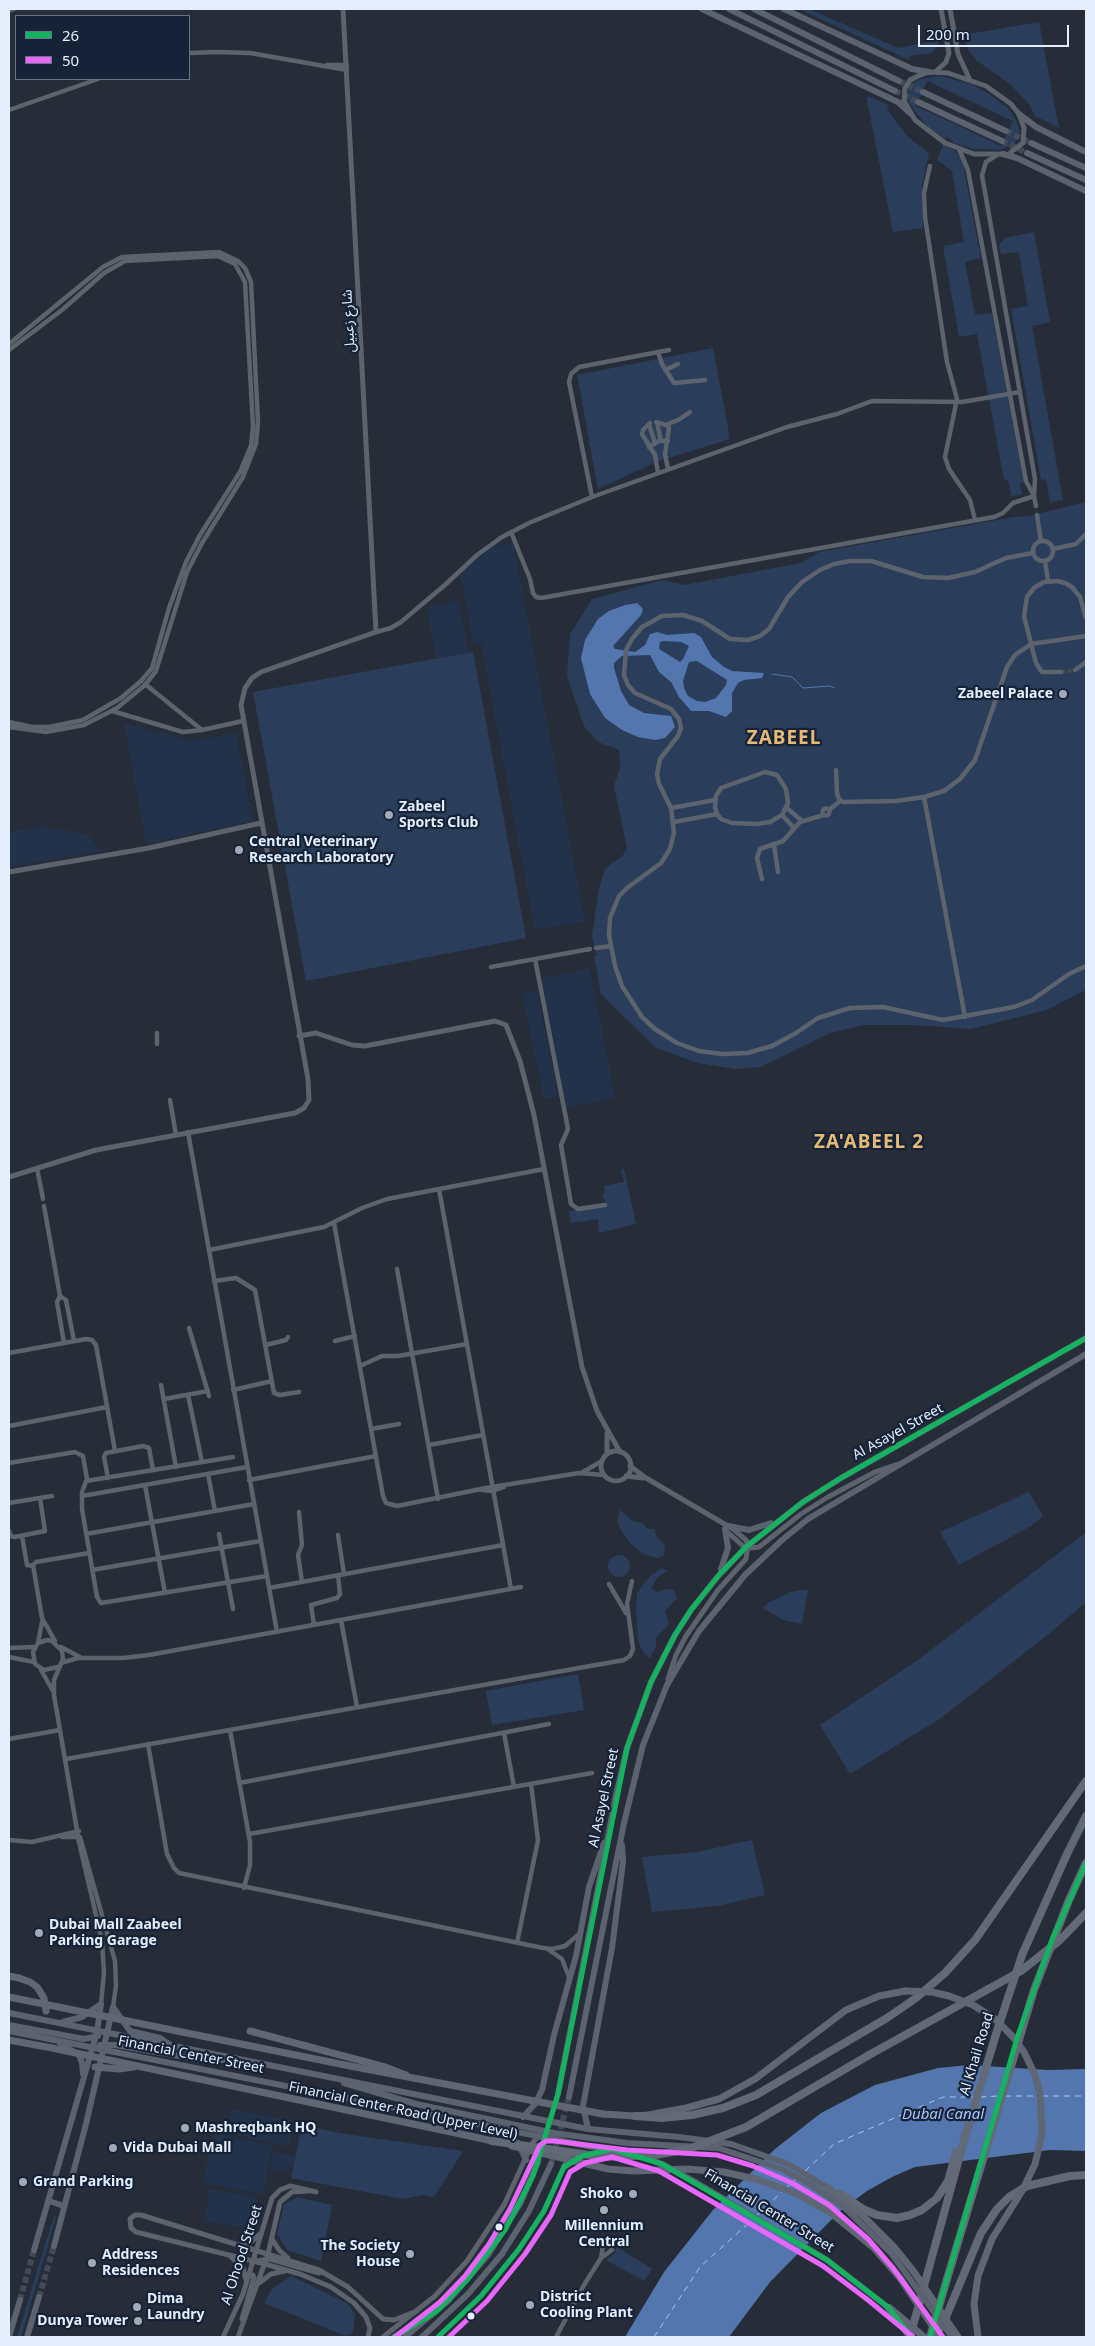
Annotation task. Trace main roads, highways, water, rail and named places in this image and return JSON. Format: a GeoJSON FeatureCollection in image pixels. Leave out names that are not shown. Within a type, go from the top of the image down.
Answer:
{"type":"FeatureCollection","features":[{"type":"Feature","properties":{"kind":"highway"},"geometry":{"type":"LineString","coordinates":[[9,1997],[602,2114],[662,2118],[692,2115],[722,2108],[756,2095],[854,2038],[916,1998],[945,1973],[975,1940],[1086,1781]]}},
{"type":"Feature","properties":{"kind":"highway","name":"Al Khail Road"},"geometry":{"type":"LineString","coordinates":[[910,2337],[965,2137],[1017,1971],[1038,1916],[1086,1816]]}},
{"type":"Feature","properties":{"kind":"highway"},"geometry":{"type":"LineString","coordinates":[[930,2337],[1034,1990],[1086,1863]]}},
{"type":"Feature","properties":{"kind":"highway"},"geometry":{"type":"LineString","coordinates":[[492,2140],[603,2157],[655,2155],[689,2149],[746,2128],[869,2055],[1021,1971],[1060,1940],[1086,1913]]}},
{"type":"Feature","properties":{"kind":"highway"},"geometry":{"type":"LineString","coordinates":[[9,1976],[27,1980],[37,1988],[44,1998],[46,2011]]}},
{"type":"Feature","properties":{"kind":"highway"},"geometry":{"type":"LineString","coordinates":[[635,2116],[686,2108],[728,2095],[755,2079],[846,2010],[878,1996],[905,1991],[932,1992],[973,2005],[995,2019],[1014,2038],[1032,2067],[1040,2094],[1042,2134],[1035,2164],[1022,2191],[992,2239],[978,2276],[974,2304],[978,2337]]}},
{"type":"Feature","properties":{"kind":"highway"},"geometry":{"type":"LineString","coordinates":[[250,2031],[385,2067],[414,2078]]}},
{"type":"Feature","properties":{"kind":"highway","name":"Financial Center Road (Upper Level)"},"geometry":{"type":"LineString","coordinates":[[9,2040],[492,2140],[595,2166],[633,2170],[687,2169],[717,2171],[760,2180],[791,2191],[831,2213],[874,2248],[900,2278],[940,2337]]}},
{"type":"Feature","properties":{"kind":"highway"},"geometry":{"type":"LineString","coordinates":[[95,2067],[124,2069],[137,2066]]}},
{"type":"Feature","properties":{"kind":"highway"},"geometry":{"type":"LineString","coordinates":[[828,2188],[877,2215],[897,2218],[916,2213],[933,2202],[941,2192],[948,2180],[957,2150],[965,2137]]}},
{"type":"Feature","properties":{"kind":"highway"},"geometry":{"type":"LineString","coordinates":[[935,2337],[946,2318],[981,2233],[997,2209],[1009,2197],[1027,2186],[1070,2176],[1086,2175]]}},
{"type":"Feature","properties":{"kind":"highway"},"geometry":{"type":"LineString","coordinates":[[828,2188],[861,2214],[894,2247],[919,2279],[958,2337]]}},
{"type":"Feature","properties":{"kind":"highway"},"geometry":{"type":"LineString","coordinates":[[889,2308],[910,2337]]}},
{"type":"Feature","properties":{"kind":"highway"},"geometry":{"type":"LineString","coordinates":[[889,2308],[924,2337]]}},
{"type":"Feature","properties":{"kind":"main road"},"geometry":{"type":"LineString","coordinates":[[702,9],[898,102],[910,113]]}},
{"type":"Feature","properties":{"kind":"main road"},"geometry":{"type":"LineString","coordinates":[[729,9],[895,91]]}},
{"type":"Feature","properties":{"kind":"main road"},"geometry":{"type":"LineString","coordinates":[[754,9],[899,81]]}},
{"type":"Feature","properties":{"kind":"main road"},"geometry":{"type":"LineString","coordinates":[[784,9],[912,69],[932,72]]}},
{"type":"Feature","properties":{"kind":"main road"},"geometry":{"type":"LineString","coordinates":[[923,92],[1006,131]]}},
{"type":"Feature","properties":{"kind":"main road"},"geometry":{"type":"LineString","coordinates":[[918,102],[1002,141]]}},
{"type":"Feature","properties":{"kind":"main road"},"geometry":{"type":"LineString","coordinates":[[1019,114],[1036,127],[1086,152]]}},
{"type":"Feature","properties":{"kind":"main road"},"geometry":{"type":"LineString","coordinates":[[1032,143],[1086,168]]}},
{"type":"Feature","properties":{"kind":"main road"},"geometry":{"type":"LineString","coordinates":[[1027,153],[1086,180]]}},
{"type":"Feature","properties":{"kind":"main road"},"geometry":{"type":"LineString","coordinates":[[1000,155],[1017,158],[1086,191]]}},
{"type":"Feature","properties":{"kind":"main road","name":"Al Asayel Street"},"geometry":{"type":"LineString","coordinates":[[558,2094],[625,1756],[648,1690],[683,1622],[718,1575],[779,1519],[828,1486],[1086,1338]]}},
{"type":"Feature","properties":{"kind":"main road","name":"Al Asayel Street"},"geometry":{"type":"LineString","coordinates":[[622,1838],[643,1745],[667,1685],[708,1618],[732,1589],[770,1550],[822,1510],[1086,1354]]}},
{"type":"Feature","properties":{"kind":"main road"},"geometry":{"type":"LineString","coordinates":[[718,1575],[728,1548],[726,1528],[749,1530],[779,1519]]}},
{"type":"Feature","properties":{"kind":"main road"},"geometry":{"type":"LineString","coordinates":[[523,2117],[535,2104],[542,2090],[554,2035],[570,1981],[593,1873],[608,1835]]}},
{"type":"Feature","properties":{"kind":"main road"},"geometry":{"type":"LineString","coordinates":[[570,2097],[622,1838]]}},
{"type":"Feature","properties":{"kind":"main road"},"geometry":{"type":"LineString","coordinates":[[588,2130],[583,2106],[615,1923],[623,1862],[622,1838]]}},
{"type":"Feature","properties":{"kind":"main road"},"geometry":{"type":"LineString","coordinates":[[34,2250],[93,2048],[101,2004],[78,2019],[56,2022]]}},
{"type":"Feature","properties":{"kind":"main road"},"geometry":{"type":"LineString","coordinates":[[54,2246],[113,2007],[130,2031],[160,2038],[172,2047]]}},
{"type":"Feature","properties":{"kind":"main road","name":"Financial Center Street"},"geometry":{"type":"LineString","coordinates":[[9,2013],[84,2028],[96,2034],[106,2033],[588,2130],[679,2137],[730,2144],[781,2161],[828,2188]]}},
{"type":"Feature","properties":{"kind":"main road"},"geometry":{"type":"LineString","coordinates":[[9,2025],[84,2039],[96,2034]]}},
{"type":"Feature","properties":{"kind":"main road"},"geometry":{"type":"LineString","coordinates":[[84,2028],[87,2036],[84,2039]]}},
{"type":"Feature","properties":{"kind":"main road"},"geometry":{"type":"LineString","coordinates":[[9,2030],[93,2048],[103,2047],[203,2060],[235,2059]]}},
{"type":"Feature","properties":{"kind":"main road"},"geometry":{"type":"LineString","coordinates":[[54,2040],[79,2055],[83,2066],[83,2078]]}},
{"type":"Feature","properties":{"kind":"main road","name":"Financial Center Street"},"geometry":{"type":"LineString","coordinates":[[111,2048],[135,2056],[501,2130],[612,2149],[653,2160],[697,2183],[836,2266],[889,2308]]}},
{"type":"Feature","properties":{"kind":"main road"},"geometry":{"type":"LineString","coordinates":[[96,2079],[110,2061],[135,2056]]}},
{"type":"Feature","properties":{"kind":"main road"},"geometry":{"type":"LineString","coordinates":[[312,2074],[421,2105],[554,2133],[634,2143],[718,2148],[782,2169],[821,2191],[845,2208],[891,2253],[952,2337]]}},
{"type":"Feature","properties":{"kind":"main road"},"geometry":{"type":"LineString","coordinates":[[501,2130],[518,2143],[526,2160]]}},
{"type":"Feature","properties":{"kind":"main road"},"geometry":{"type":"LineString","coordinates":[[574,2143],[572,2139],[575,2135]]}},
{"type":"Feature","properties":{"kind":"main road"},"geometry":{"type":"LineString","coordinates":[[564,2166],[582,2156],[612,2149]]}},
{"type":"Feature","properties":{"kind":"main road"},"geometry":{"type":"LineString","coordinates":[[405,2337],[437,2311],[468,2279],[497,2243],[520,2204],[538,2162]]}},
{"type":"Feature","properties":{"kind":"main road"},"geometry":{"type":"LineString","coordinates":[[422,2337],[468,2294],[502,2254],[529,2210],[551,2164]]}},
{"type":"Feature","properties":{"kind":"main road"},"geometry":{"type":"LineString","coordinates":[[49,2201],[64,2206]]}},
{"type":"Feature","properties":{"kind":"main road"},"geometry":{"type":"LineString","coordinates":[[27,2337],[39,2298]]}},
{"type":"Feature","properties":{"kind":"main road"},"geometry":{"type":"LineString","coordinates":[[9,2337],[20,2300]]}},
{"type":"Feature","properties":{"kind":"main road"},"geometry":{"type":"LineString","coordinates":[[394,2337],[437,2311]]}},
{"type":"Feature","properties":{"kind":"water"},"geometry":{"type":"Polygon","coordinates":[[[637,603],[643,609],[641,615],[613,646],[615,649],[635,652],[645,645],[650,634],[657,632],[667,635],[694,633],[701,637],[712,657],[724,667],[732,671],[764,673],[762,678],[744,680],[738,683],[732,693],[732,711],[726,717],[709,711],[691,711],[679,697],[671,682],[659,672],[650,655],[622,656],[614,663],[614,668],[621,691],[629,705],[644,713],[671,716],[675,727],[665,738],[655,740],[638,737],[622,730],[605,718],[590,694],[581,658],[585,640],[598,619],[609,611],[637,603]],[[660,642],[659,649],[680,662],[689,646],[681,642],[660,642]],[[697,661],[689,662],[683,681],[684,688],[688,696],[697,701],[705,702],[716,698],[726,685],[727,680],[697,661]]]}},
{"type":"Feature","properties":{"kind":"water","name":"Dubai Canal"},"geometry":{"type":"Polygon","coordinates":[[[969,2065],[1048,2070],[1086,2069],[1086,2151],[1050,2150],[915,2167],[867,2191],[840,2211],[770,2282],[729,2337],[625,2337],[664,2272],[713,2210],[775,2149],[821,2113],[875,2085],[938,2068],[969,2065]]]}},
{"type":"Feature","properties":{"kind":"waterway"},"geometry":{"type":"LineString","coordinates":[[772,674],[792,677],[803,688],[830,686],[834,688]]}},
{"type":"Feature","properties":{"kind":"tunnel"},"geometry":{"type":"LineString","coordinates":[[899,81],[923,92]]}},
{"type":"Feature","properties":{"kind":"tunnel"},"geometry":{"type":"LineString","coordinates":[[895,91],[918,102]]}},
{"type":"Feature","properties":{"kind":"tunnel"},"geometry":{"type":"LineString","coordinates":[[1006,131],[1031,143]]}},
{"type":"Feature","properties":{"kind":"tunnel"},"geometry":{"type":"LineString","coordinates":[[1002,141],[1027,153]]}},
{"type":"Feature","properties":{"kind":"tunnel"},"geometry":{"type":"LineString","coordinates":[[1061,672],[1075,670]]}},
{"type":"Feature","properties":{"kind":"tunnel"},"geometry":{"type":"LineString","coordinates":[[538,2162],[558,2094]]}},
{"type":"Feature","properties":{"kind":"tunnel"},"geometry":{"type":"LineString","coordinates":[[551,2164],[569,2097]]}},
{"type":"Feature","properties":{"kind":"tunnel"},"geometry":{"type":"LineString","coordinates":[[39,2297],[54,2246]]}},
{"type":"Feature","properties":{"kind":"tunnel"},"geometry":{"type":"LineString","coordinates":[[20,2300],[34,2250]]}},
{"type":"Feature","properties":{"kind":"place","name":"Zabeel Palace"},"geometry":{"type":"Point","coordinates":[1063,694]}},
{"type":"Feature","properties":{"kind":"place","name":"Zabeel Sports Club"},"geometry":{"type":"Point","coordinates":[389,815]}},
{"type":"Feature","properties":{"kind":"place","name":"Central Veterinary Research Laboratory"},"geometry":{"type":"Point","coordinates":[239,850]}},
{"type":"Feature","properties":{"kind":"place","name":"Dubai Mall Zaabeel Parking Garage"},"geometry":{"type":"Point","coordinates":[39,1933]}},
{"type":"Feature","properties":{"kind":"place","name":"Mashreqbank HQ"},"geometry":{"type":"Point","coordinates":[185,2128]}},
{"type":"Feature","properties":{"kind":"place","name":"Vida Dubai Mall"},"geometry":{"type":"Point","coordinates":[113,2148]}},
{"type":"Feature","properties":{"kind":"place","name":"Grand Parking"},"geometry":{"type":"Point","coordinates":[23,2182]}},
{"type":"Feature","properties":{"kind":"place","name":"Shoko"},"geometry":{"type":"Point","coordinates":[633,2194]}},
{"type":"Feature","properties":{"kind":"place","name":"Millennium Central"},"geometry":{"type":"Point","coordinates":[604,2210]}},
{"type":"Feature","properties":{"kind":"place","name":"The Society House"},"geometry":{"type":"Point","coordinates":[410,2254]}},
{"type":"Feature","properties":{"kind":"place","name":"Address Residences"},"geometry":{"type":"Point","coordinates":[92,2263]}},
{"type":"Feature","properties":{"kind":"place","name":"District Cooling Plant"},"geometry":{"type":"Point","coordinates":[530,2305]}},
{"type":"Feature","properties":{"kind":"place","name":"Dima Laundry"},"geometry":{"type":"Point","coordinates":[137,2307]}},
{"type":"Feature","properties":{"kind":"place","name":"Dunya Tower"},"geometry":{"type":"Point","coordinates":[138,2321]}},
{"type":"Feature","properties":{"kind":"district","name":"ZABEEL"},"geometry":{"type":"Point","coordinates":[784,739]}},
{"type":"Feature","properties":{"kind":"district","name":"ZA'ABEEL 2"},"geometry":{"type":"Point","coordinates":[869,1143]}}]}
